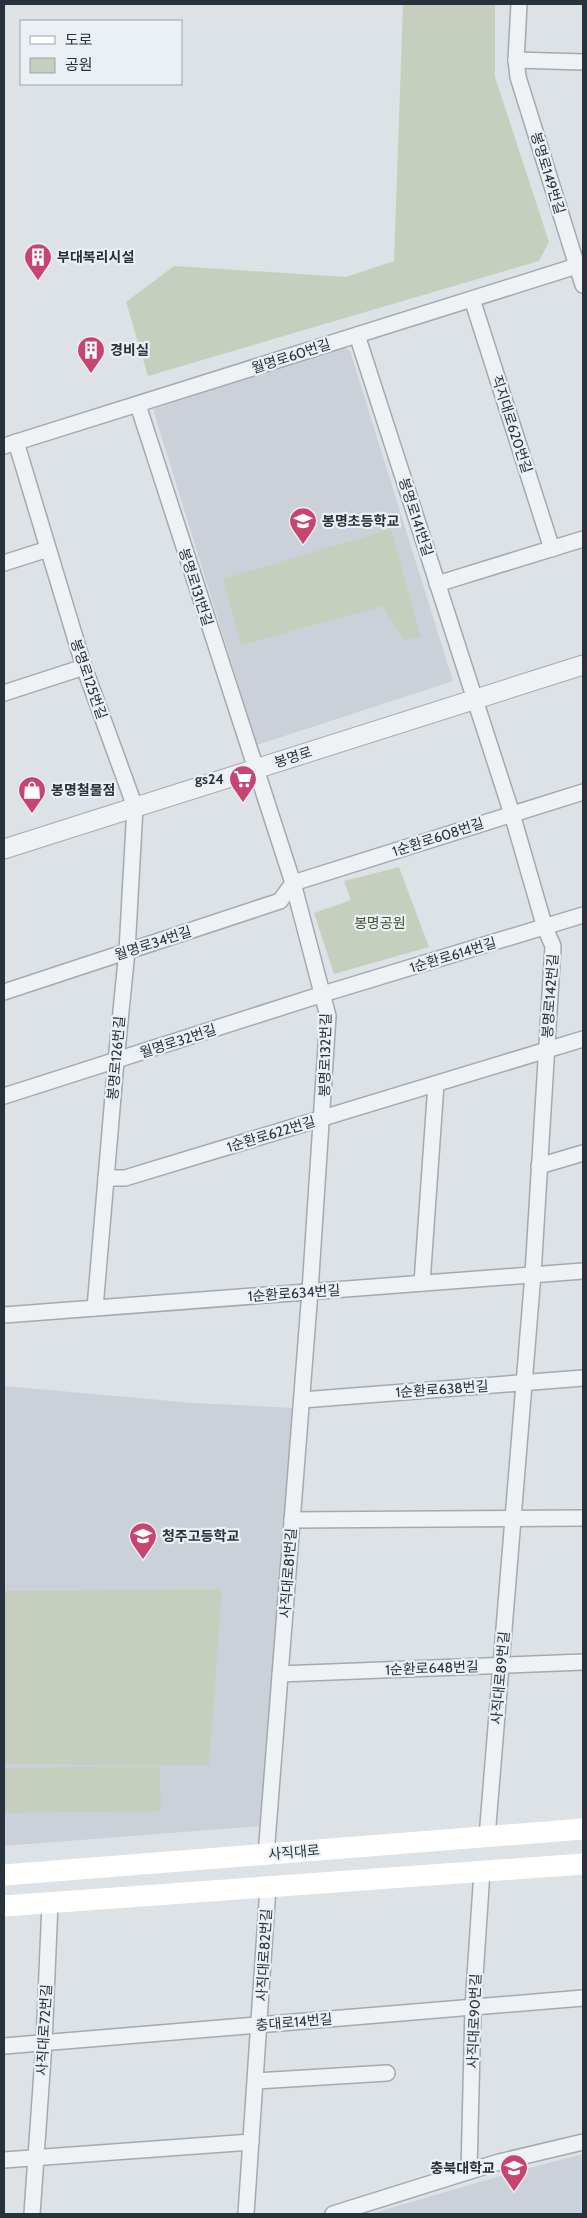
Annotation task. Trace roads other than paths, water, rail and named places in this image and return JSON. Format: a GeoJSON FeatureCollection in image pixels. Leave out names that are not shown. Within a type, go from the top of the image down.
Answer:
{"type":"FeatureCollection","features":[{"type":"Feature","properties":{"kind":"main road","name":"사직대로"},"geometry":{"type":"LineString","coordinates":[[4,1875],[583,1829]]}},
{"type":"Feature","properties":{"kind":"main road"},"geometry":{"type":"LineString","coordinates":[[4,1906],[583,1864]]}},
{"type":"Feature","properties":{"kind":"street","name":"봉명로149번길"},"geometry":{"type":"LineString","coordinates":[[519,4],[516,60],[518,77],[580,265],[583,286]]}},
{"type":"Feature","properties":{"kind":"street"},"geometry":{"type":"LineString","coordinates":[[516,60],[583,62]]}},
{"type":"Feature","properties":{"kind":"street","name":"월명로60번길"},"geometry":{"type":"LineString","coordinates":[[10,444],[580,265]]}},
{"type":"Feature","properties":{"kind":"street","name":"직지대로620번길"},"geometry":{"type":"LineString","coordinates":[[472,299],[552,549]]}},
{"type":"Feature","properties":{"kind":"street","name":"봉명로141번길"},"geometry":{"type":"LineString","coordinates":[[357,335],[474,700]]}},
{"type":"Feature","properties":{"kind":"street","name":"봉명로131번길"},"geometry":{"type":"LineString","coordinates":[[138,405],[256,769]]}},
{"type":"Feature","properties":{"kind":"street","name":"봉명로125번길"},"geometry":{"type":"LineString","coordinates":[[10,444],[48,548],[84,667],[135,807]]}},
{"type":"Feature","properties":{"kind":"street"},"geometry":{"type":"LineString","coordinates":[[438,584],[583,539]]}},
{"type":"Feature","properties":{"kind":"street"},"geometry":{"type":"LineString","coordinates":[[4,563],[48,548]]}},
{"type":"Feature","properties":{"kind":"street","name":"봉명로"},"geometry":{"type":"LineString","coordinates":[[4,849],[583,665]]}},
{"type":"Feature","properties":{"kind":"street"},"geometry":{"type":"LineString","coordinates":[[4,693],[84,667]]}},
{"type":"Feature","properties":{"kind":"street","name":"봉명로142번길"},"geometry":{"type":"LineString","coordinates":[[474,700],[512,814],[545,928],[553,946],[533,1274]]}},
{"type":"Feature","properties":{"kind":"street","name":"봉명로132번길"},"geometry":{"type":"LineString","coordinates":[[256,769],[293,883],[328,1016],[323,1118],[310,1291]]}},
{"type":"Feature","properties":{"kind":"street","name":"1순환로608번길"},"geometry":{"type":"LineString","coordinates":[[293,883],[583,792]]}},
{"type":"Feature","properties":{"kind":"street","name":"봉명로126번길"},"geometry":{"type":"LineString","coordinates":[[95,1308],[127,951],[135,807]]}},
{"type":"Feature","properties":{"kind":"street","name":"월명로34번길"},"geometry":{"type":"LineString","coordinates":[[4,992],[280,901],[293,883]]}},
{"type":"Feature","properties":{"kind":"street","name":"1순환로614번길"},"geometry":{"type":"LineString","coordinates":[[323,994],[583,915]]}},
{"type":"Feature","properties":{"kind":"street","name":"월명로32번길"},"geometry":{"type":"LineString","coordinates":[[4,1096],[323,994]]}},
{"type":"Feature","properties":{"kind":"street","name":"1순환로622번길"},"geometry":{"type":"LineString","coordinates":[[106,1178],[125,1178],[583,1039]]}},
{"type":"Feature","properties":{"kind":"street"},"geometry":{"type":"LineString","coordinates":[[422,1283],[436,1084]]}},
{"type":"Feature","properties":{"kind":"street"},"geometry":{"type":"LineString","coordinates":[[539,1166],[583,1154]]}},
{"type":"Feature","properties":{"kind":"street","name":"1순환로634번길"},"geometry":{"type":"LineString","coordinates":[[4,1314],[583,1270]]}},
{"type":"Feature","properties":{"kind":"street","name":"사직대로89번길"},"geometry":{"type":"LineString","coordinates":[[487,1837],[533,1274]]}},
{"type":"Feature","properties":{"kind":"street","name":"사직대로81번길"},"geometry":{"type":"LineString","coordinates":[[266,1854],[310,1291]]}},
{"type":"Feature","properties":{"kind":"street","name":"1순환로638번길"},"geometry":{"type":"LineString","coordinates":[[302,1400],[583,1378]]}},
{"type":"Feature","properties":{"kind":"street"},"geometry":{"type":"LineString","coordinates":[[292,1520],[583,1518]]}},
{"type":"Feature","properties":{"kind":"street","name":"1순환로648번길"},"geometry":{"type":"LineString","coordinates":[[280,1674],[583,1662]]}},
{"type":"Feature","properties":{"kind":"street","name":"사직대로90번길"},"geometry":{"type":"LineString","coordinates":[[469,2171],[473,2007],[482,1871]]}},
{"type":"Feature","properties":{"kind":"street","name":"사직대로82번길"},"geometry":{"type":"LineString","coordinates":[[246,2214],[268,1887]]}},
{"type":"Feature","properties":{"kind":"street","name":"사직대로72번길"},"geometry":{"type":"LineString","coordinates":[[32,2214],[44,2043],[50,1903]]}},
{"type":"Feature","properties":{"kind":"street","name":"충대로14번길"},"geometry":{"type":"LineString","coordinates":[[4,2046],[583,1998]]}},
{"type":"Feature","properties":{"kind":"street"},"geometry":{"type":"LineString","coordinates":[[256,2081],[386,2073]]}},
{"type":"Feature","properties":{"kind":"street"},"geometry":{"type":"LineString","coordinates":[[333,2214],[469,2171],[577,2143],[583,2129]]}},
{"type":"Feature","properties":{"kind":"street"},"geometry":{"type":"LineString","coordinates":[[4,2160],[252,2142]]}},
{"type":"Feature","properties":{"kind":"place","name":"부대복리시설"},"geometry":{"type":"Point","coordinates":[38,281]}},
{"type":"Feature","properties":{"kind":"place","name":"경비실"},"geometry":{"type":"Point","coordinates":[91,374]}},
{"type":"Feature","properties":{"kind":"place","name":"봉명초등학교"},"geometry":{"type":"Point","coordinates":[303,545]}},
{"type":"Feature","properties":{"kind":"place","name":"gs24"},"geometry":{"type":"Point","coordinates":[243,803]}},
{"type":"Feature","properties":{"kind":"place","name":"봉명철물점"},"geometry":{"type":"Point","coordinates":[32,814]}},
{"type":"Feature","properties":{"kind":"place","name":"청주고등학교"},"geometry":{"type":"Point","coordinates":[143,1560]}},
{"type":"Feature","properties":{"kind":"place","name":"충북대학교"},"geometry":{"type":"Point","coordinates":[514,2192]}},
{"type":"Feature","properties":{"kind":"park label","name":"봉명공원"},"geometry":{"type":"Point","coordinates":[380,923]}}]}
